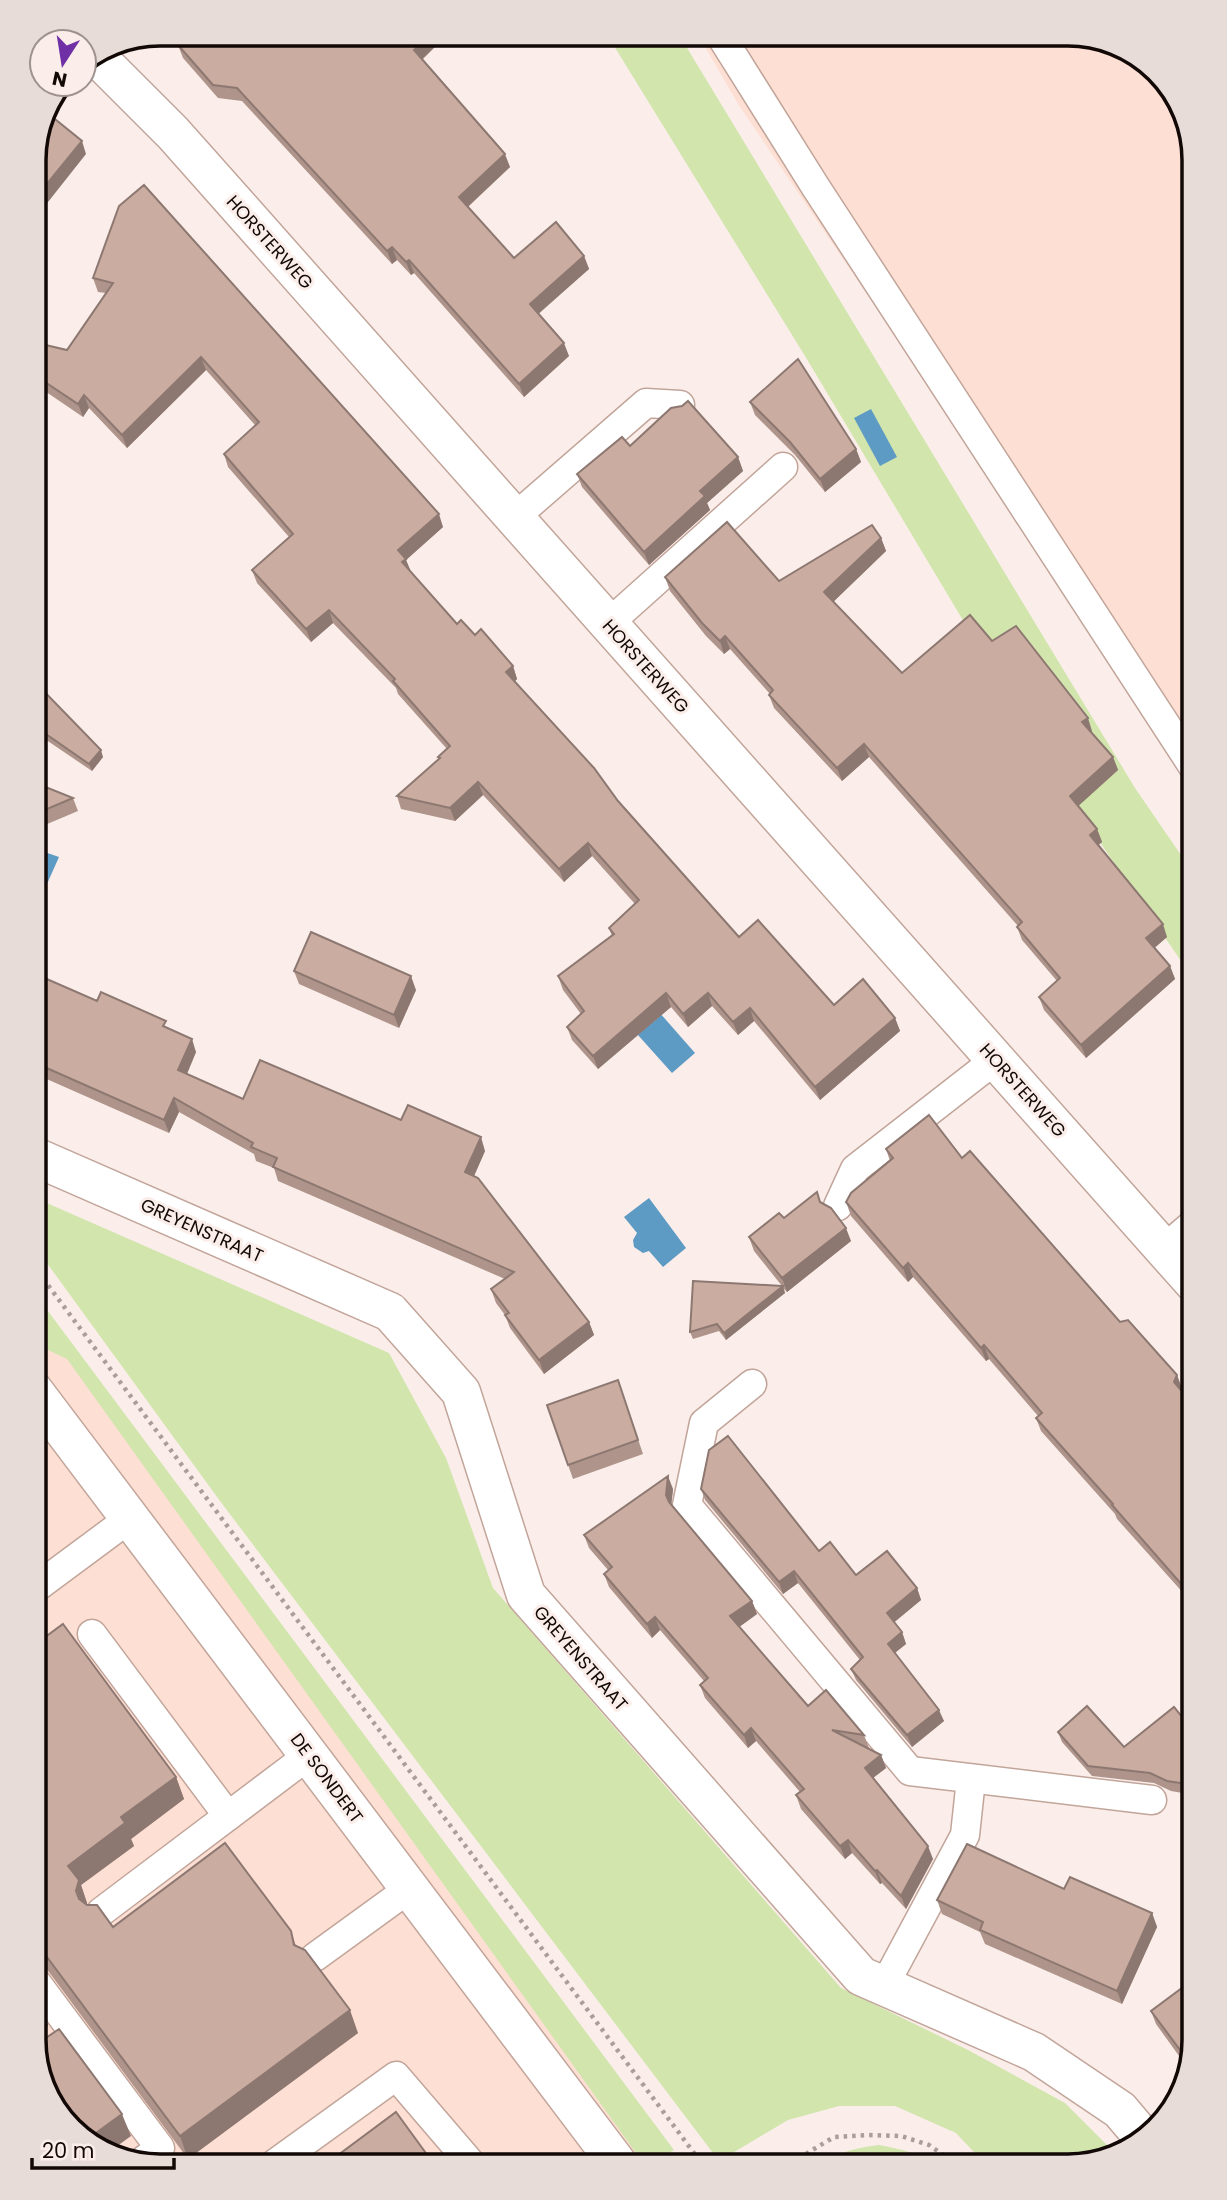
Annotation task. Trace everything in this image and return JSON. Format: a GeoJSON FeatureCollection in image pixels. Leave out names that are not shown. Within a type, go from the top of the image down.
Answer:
{"type":"FeatureCollection","features":[{"type":"Feature","properties":{"kind":"street","name":"HORSTERWEG"},"geometry":{"type":"LineString","coordinates":[[101,61],[173,133],[1182,1269]]}},
{"type":"Feature","properties":{"kind":"street","name":"GREYENSTRAAT"},"geometry":{"type":"LineString","coordinates":[[46,1162],[390,1312],[461,1392],[526,1595],[860,1976],[1034,2052],[1120,2110],[1137,2130]]}},
{"type":"Feature","properties":{"kind":"street","name":"DE SONDERT"},"geometry":{"type":"LineString","coordinates":[[46,1407],[610,2154]]}},
{"type":"Feature","properties":{"kind":"lane"},"geometry":{"type":"LineString","coordinates":[[727,46],[815,186],[1182,750]]}},
{"type":"Feature","properties":{"kind":"lane"},"geometry":{"type":"LineString","coordinates":[[514,517],[646,403],[680,405]]}},
{"type":"Feature","properties":{"kind":"lane"},"geometry":{"type":"LineString","coordinates":[[608,624],[783,467]]}},
{"type":"Feature","properties":{"kind":"lane"},"geometry":{"type":"LineString","coordinates":[[838,1206],[855,1170],[995,1060]]}},
{"type":"Feature","properties":{"kind":"lane"},"geometry":{"type":"LineString","coordinates":[[1164,1249],[1182,1233]]}},
{"type":"Feature","properties":{"kind":"lane"},"geometry":{"type":"LineString","coordinates":[[752,1384],[704,1423],[687,1506],[910,1771],[1152,1800]]}},
{"type":"Feature","properties":{"kind":"lane"},"geometry":{"type":"LineString","coordinates":[[46,1580],[130,1518]]}},
{"type":"Feature","properties":{"kind":"lane"},"geometry":{"type":"LineString","coordinates":[[92,1634],[228,1816]]}},
{"type":"Feature","properties":{"kind":"lane"},"geometry":{"type":"LineString","coordinates":[[101,1912],[309,1755]]}},
{"type":"Feature","properties":{"kind":"lane"},"geometry":{"type":"LineString","coordinates":[[884,1986],[965,1835],[971,1779]]}},
{"type":"Feature","properties":{"kind":"lane"},"geometry":{"type":"LineString","coordinates":[[316,1957],[410,1888]]}},
{"type":"Feature","properties":{"kind":"lane"},"geometry":{"type":"LineString","coordinates":[[46,2004],[62,2035],[160,2148],[152,2154]]}},
{"type":"Feature","properties":{"kind":"lane"},"geometry":{"type":"LineString","coordinates":[[287,2154],[396,2076],[463,2154]]}},
{"type":"Feature","properties":{"kind":"path"},"geometry":{"type":"LineString","coordinates":[[46,1282],[694,2153]]}},
{"type":"Feature","properties":{"kind":"path"},"geometry":{"type":"LineString","coordinates":[[806,2154],[834,2137],[868,2135],[901,2136],[929,2145],[942,2154]]}},
{"type":"Feature","properties":{"kind":"shaded area"},"geometry":{"type":"Polygon","coordinates":[[[705,46],[1075,46],[1118,57],[1143,74],[1162,96],[1175,123],[1182,159],[1182,759],[738,104],[705,46]]]}},
{"type":"Feature","properties":{"kind":"shaded area"},"geometry":{"type":"Polygon","coordinates":[[[46,1327],[53,1330],[661,2154],[152,2154],[109,2143],[84,2126],[65,2104],[52,2077],[46,2041],[46,1327]]]}},
{"type":"Feature","properties":{"kind":"green space"},"geometry":{"type":"Polygon","coordinates":[[[614,46],[686,46],[1135,788],[1182,857],[1182,962],[1065,791],[805,356],[614,46]]]}},
{"type":"Feature","properties":{"kind":"green space"},"geometry":{"type":"Polygon","coordinates":[[[46,1203],[389,1353],[446,1458],[493,1588],[841,1988],[968,2050],[1065,2103],[1109,2147],[1083,2154],[976,2154],[956,2133],[895,2106],[839,2106],[788,2120],[731,2154],[714,2154],[220,1501],[46,1262],[46,1203]]]}},
{"type":"Feature","properties":{"kind":"green space"},"geometry":{"type":"Polygon","coordinates":[[[46,1308],[674,2150],[667,2154],[637,2154],[67,1359],[46,1349],[46,1308]]]}},
{"type":"Feature","properties":{"kind":"green space"},"geometry":{"type":"Polygon","coordinates":[[[879,2145],[914,2154],[840,2154],[879,2145]]]}},
{"type":"Feature","properties":{"kind":"water"},"geometry":{"type":"Polygon","coordinates":[[[871,409],[897,457],[880,466],[854,418],[871,409]]]}},
{"type":"Feature","properties":{"kind":"water"},"geometry":{"type":"Polygon","coordinates":[[[46,852],[59,857],[46,886],[46,852]]]}},
{"type":"Feature","properties":{"kind":"water"},"geometry":{"type":"Polygon","coordinates":[[[652,1004],[695,1053],[672,1073],[629,1025],[652,1004]]]}},
{"type":"Feature","properties":{"kind":"water"},"geometry":{"type":"Polygon","coordinates":[[[649,1198],[686,1248],[663,1267],[649,1251],[643,1253],[634,1247],[633,1240],[637,1233],[624,1217],[649,1198]]]}},
{"type":"Feature","properties":{"kind":"building"},"geometry":{"type":"Polygon","coordinates":[[[179,46],[418,46],[414,50],[505,154],[459,197],[514,258],[556,222],[584,256],[530,304],[564,343],[519,384],[409,260],[406,262],[392,247],[387,251],[237,88],[213,85],[179,46]]]}},
{"type":"Feature","properties":{"kind":"building"},"geometry":{"type":"Polygon","coordinates":[[[54,118],[82,141],[46,185],[46,152],[54,118]]]}},
{"type":"Feature","properties":{"kind":"building"},"geometry":{"type":"Polygon","coordinates":[[[144,185],[439,514],[398,550],[406,559],[402,562],[457,624],[461,620],[475,635],[481,629],[513,666],[506,672],[594,768],[618,801],[739,937],[758,920],[834,1005],[863,979],[895,1018],[815,1087],[750,1008],[733,1022],[708,993],[683,1014],[666,993],[593,1056],[567,1027],[584,1011],[558,976],[614,934],[609,928],[639,900],[588,843],[559,869],[478,782],[450,808],[397,796],[450,746],[393,681],[395,679],[329,610],[306,629],[252,570],[293,534],[224,454],[259,422],[201,357],[122,435],[84,395],[78,404],[46,383],[46,345],[67,350],[113,283],[93,278],[119,206],[144,185]]]}},
{"type":"Feature","properties":{"kind":"building"},"geometry":{"type":"Polygon","coordinates":[[[798,359],[856,449],[820,479],[790,442],[750,402],[798,359]]]}},
{"type":"Feature","properties":{"kind":"building"},"geometry":{"type":"Polygon","coordinates":[[[688,401],[738,457],[700,491],[705,496],[644,552],[577,474],[622,437],[630,446],[671,408],[682,406],[688,401]]]}},
{"type":"Feature","properties":{"kind":"building"},"geometry":{"type":"Polygon","coordinates":[[[727,522],[779,581],[872,525],[881,538],[824,592],[902,673],[970,615],[992,641],[1016,626],[1088,718],[1082,722],[1113,757],[1070,796],[1097,829],[1090,835],[1163,924],[1146,938],[1170,966],[1081,1045],[1039,997],[1060,978],[1017,927],[1022,922],[864,744],[837,768],[769,695],[773,690],[725,636],[720,641],[665,577],[727,522]]]}},
{"type":"Feature","properties":{"kind":"building"},"geometry":{"type":"Polygon","coordinates":[[[46,693],[101,750],[89,764],[46,734],[46,693]]]}},
{"type":"Feature","properties":{"kind":"building"},"geometry":{"type":"Polygon","coordinates":[[[46,787],[73,798],[46,809],[46,787]]]}},
{"type":"Feature","properties":{"kind":"building"},"geometry":{"type":"Polygon","coordinates":[[[311,932],[411,976],[394,1015],[294,971],[311,932]]]}},
{"type":"Feature","properties":{"kind":"building"},"geometry":{"type":"Polygon","coordinates":[[[46,979],[97,1001],[101,992],[166,1021],[163,1026],[192,1039],[178,1070],[243,1099],[260,1060],[401,1120],[408,1105],[481,1137],[465,1172],[478,1178],[589,1322],[539,1360],[505,1315],[509,1313],[491,1289],[514,1272],[273,1167],[277,1158],[251,1147],[253,1143],[174,1098],[164,1120],[46,1068],[46,979]]]}},
{"type":"Feature","properties":{"kind":"building"},"geometry":{"type":"Polygon","coordinates":[[[929,1115],[962,1158],[970,1151],[1120,1322],[1128,1320],[1177,1375],[1174,1382],[1182,1391],[1182,1585],[1036,1418],[1042,1413],[984,1345],[981,1348],[908,1263],[903,1268],[846,1202],[851,1193],[893,1158],[886,1149],[929,1115]]]}},
{"type":"Feature","properties":{"kind":"building"},"geometry":{"type":"Polygon","coordinates":[[[817,1192],[820,1202],[831,1208],[846,1228],[782,1278],[749,1237],[779,1213],[784,1218],[817,1192]]]}},
{"type":"Feature","properties":{"kind":"building"},"geometry":{"type":"Polygon","coordinates":[[[693,1281],[783,1286],[724,1333],[717,1324],[690,1332],[693,1281]]]}},
{"type":"Feature","properties":{"kind":"building"},"geometry":{"type":"Polygon","coordinates":[[[618,1380],[638,1440],[568,1465],[547,1405],[618,1380]]]}},
{"type":"Feature","properties":{"kind":"building"},"geometry":{"type":"Polygon","coordinates":[[[728,1436],[819,1551],[830,1542],[856,1575],[887,1551],[917,1588],[887,1613],[902,1632],[888,1644],[939,1710],[907,1735],[851,1669],[863,1657],[794,1571],[779,1582],[701,1489],[709,1450],[728,1436]]]}},
{"type":"Feature","properties":{"kind":"building"},"geometry":{"type":"Polygon","coordinates":[[[668,1476],[666,1495],[669,1502],[752,1601],[730,1616],[808,1706],[826,1690],[864,1735],[832,1730],[881,1755],[865,1768],[928,1846],[901,1896],[848,1840],[840,1846],[796,1795],[804,1789],[751,1728],[744,1735],[700,1685],[708,1678],[655,1617],[647,1624],[604,1574],[612,1567],[584,1535],[668,1476]]]}},
{"type":"Feature","properties":{"kind":"building"},"geometry":{"type":"Polygon","coordinates":[[[63,1624],[176,1777],[121,1817],[125,1823],[68,1866],[79,1880],[76,1891],[79,1899],[87,1905],[97,1905],[113,1927],[225,1843],[291,1931],[294,1945],[305,1950],[350,2010],[180,2136],[46,1956],[46,1636],[63,1624]]]}},
{"type":"Feature","properties":{"kind":"building"},"geometry":{"type":"Polygon","coordinates":[[[1087,1706],[1124,1747],[1174,1707],[1182,1717],[1182,1783],[1167,1781],[1150,1773],[1088,1766],[1058,1732],[1087,1706]]]}},
{"type":"Feature","properties":{"kind":"building"},"geometry":{"type":"Polygon","coordinates":[[[967,1844],[1064,1889],[1070,1877],[1152,1913],[1117,1991],[980,1930],[983,1922],[937,1900],[967,1844]]]}},
{"type":"Feature","properties":{"kind":"building"},"geometry":{"type":"Polygon","coordinates":[[[1182,1988],[1181,2052],[1151,2011],[1182,1988]]]}},
{"type":"Feature","properties":{"kind":"building"},"geometry":{"type":"Polygon","coordinates":[[[59,2029],[122,2114],[95,2134],[74,2116],[57,2091],[48,2063],[46,2038],[59,2029]]]}},
{"type":"Feature","properties":{"kind":"building"},"geometry":{"type":"Polygon","coordinates":[[[396,2112],[427,2154],[339,2154],[396,2112]]]}}]}
